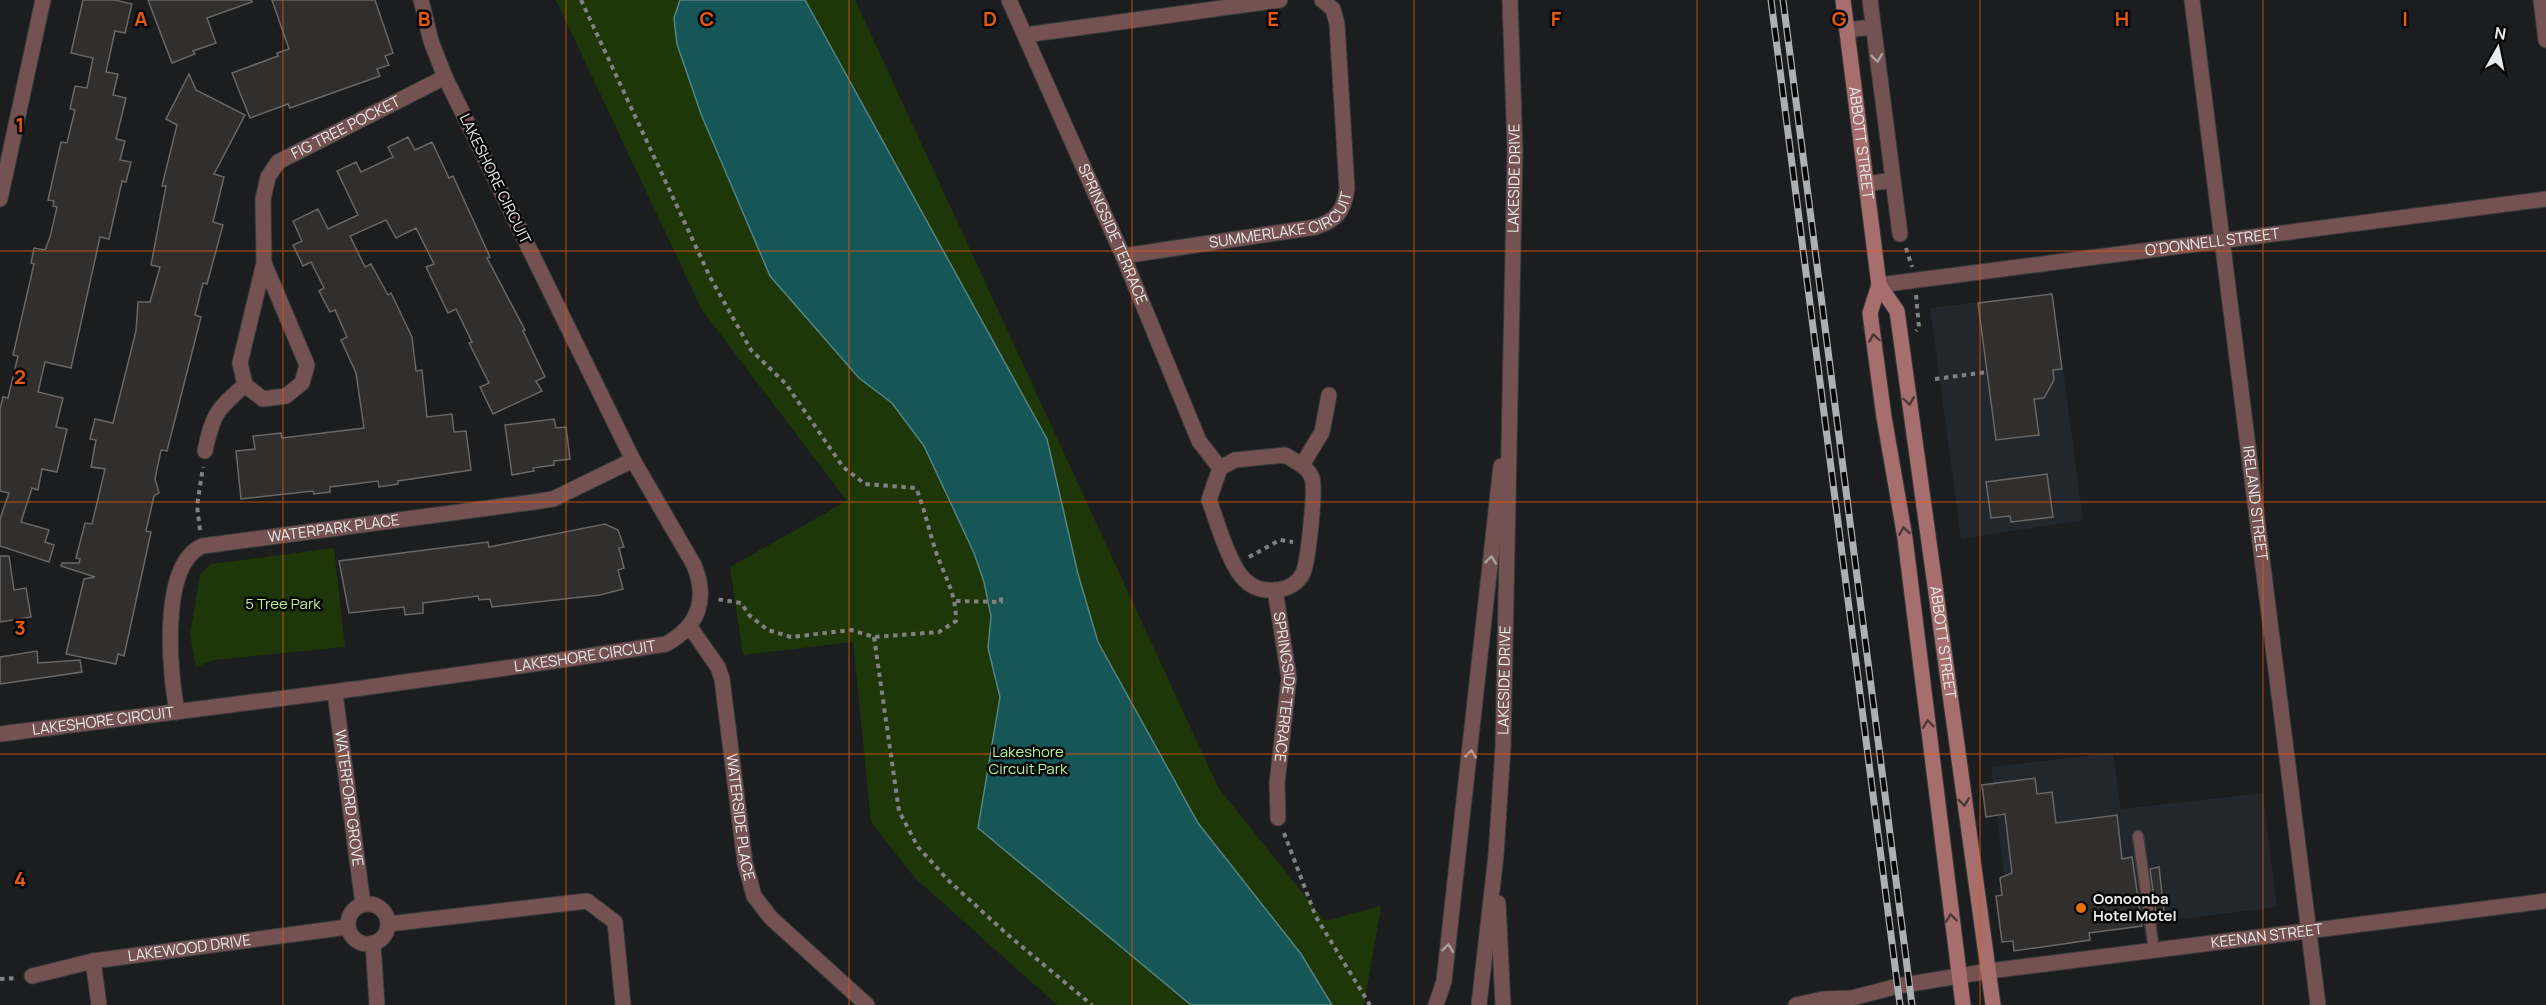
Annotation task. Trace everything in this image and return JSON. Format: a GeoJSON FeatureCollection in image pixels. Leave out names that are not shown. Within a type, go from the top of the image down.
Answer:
{"type":"FeatureCollection","features":[{"type":"Feature","properties":{"kind":"main road","name":"ABBOTT STREET"},"geometry":{"type":"LineString","coordinates":[[1843,0],[1880,285],[1897,311],[1993,1005]]}},
{"type":"Feature","properties":{"kind":"main road","name":"ABBOTT STREET"},"geometry":{"type":"LineString","coordinates":[[1880,285],[1870,313],[1884,417],[1905,538],[1963,1005]]}},
{"type":"Feature","properties":{"kind":"street"},"geometry":{"type":"LineString","coordinates":[[0,200],[2,182],[43,0]]}},
{"type":"Feature","properties":{"kind":"street","name":"LAKESHORE CIRCUIT"},"geometry":{"type":"LineString","coordinates":[[421,0],[431,41],[445,77],[633,460],[694,565],[700,581],[702,598]]}},
{"type":"Feature","properties":{"kind":"street","name":"SPRINGSIDE TERRACE"},"geometry":{"type":"LineString","coordinates":[[1009,0],[1124,256],[1199,441],[1220,468],[1209,500],[1235,565],[1245,582],[1260,590],[1275,590],[1297,581],[1303,572],[1314,491],[1312,477],[1302,465]]}},
{"type":"Feature","properties":{"kind":"street"},"geometry":{"type":"LineString","coordinates":[[1025,35],[1280,0]]}},
{"type":"Feature","properties":{"kind":"street","name":"LAKESIDE DRIVE"},"geometry":{"type":"LineString","coordinates":[[1479,1005],[1496,855],[1503,747],[1515,150],[1510,0]]}},
{"type":"Feature","properties":{"kind":"street","name":"ABBOTT STREET"},"geometry":{"type":"LineString","coordinates":[[1870,0],[1900,234]]}},
{"type":"Feature","properties":{"kind":"street","name":"IRELAND STREET"},"geometry":{"type":"LineString","coordinates":[[2192,0],[2318,1005]]}},
{"type":"Feature","properties":{"kind":"street"},"geometry":{"type":"LineString","coordinates":[[2541,0],[2546,40]]}},
{"type":"Feature","properties":{"kind":"street","name":"SUMMERLAKE CIRCUIT"},"geometry":{"type":"LineString","coordinates":[[1124,256],[1316,227],[1338,216],[1345,202],[1346,177],[1336,16],[1325,1]]}},
{"type":"Feature","properties":{"kind":"street"},"geometry":{"type":"LineString","coordinates":[[1847,30],[1874,27]]}},
{"type":"Feature","properties":{"kind":"street","name":"FIG TREE POCKET"},"geometry":{"type":"LineString","coordinates":[[264,263],[307,365],[302,383],[286,396],[262,399],[245,385],[240,363],[264,263],[263,199],[268,177],[278,162],[445,77]]}},
{"type":"Feature","properties":{"kind":"street"},"geometry":{"type":"LineString","coordinates":[[1866,184],[1893,180]]}},
{"type":"Feature","properties":{"kind":"street","name":"O'DONNELL STREET"},"geometry":{"type":"LineString","coordinates":[[1880,285],[2546,200]]}},
{"type":"Feature","properties":{"kind":"street","name":"LAKESIDE DRIVE"},"geometry":{"type":"LineString","coordinates":[[1441,1005],[1471,754],[1512,356]]}},
{"type":"Feature","properties":{"kind":"street"},"geometry":{"type":"LineString","coordinates":[[205,451],[212,420],[219,408],[245,385]]}},
{"type":"Feature","properties":{"kind":"street"},"geometry":{"type":"LineString","coordinates":[[1220,468],[1235,460],[1285,455],[1302,465],[1322,432],[1329,395]]}},
{"type":"Feature","properties":{"kind":"street","name":"WATERPARK PLACE"},"geometry":{"type":"LineString","coordinates":[[202,546],[543,501],[633,460]]}},
{"type":"Feature","properties":{"kind":"street"},"geometry":{"type":"LineString","coordinates":[[177,712],[172,687],[169,622],[186,558],[202,546]]}},
{"type":"Feature","properties":{"kind":"street","name":"SPRINGSIDE TERRACE"},"geometry":{"type":"LineString","coordinates":[[1275,590],[1289,678],[1277,783],[1278,818]]}},
{"type":"Feature","properties":{"kind":"street"},"geometry":{"type":"LineString","coordinates":[[690,627],[698,614],[702,598]]}},
{"type":"Feature","properties":{"kind":"street","name":"LAKESHORE CIRCUIT"},"geometry":{"type":"LineString","coordinates":[[0,734],[335,693],[536,665],[666,644],[690,627]]}},
{"type":"Feature","properties":{"kind":"street","name":"WATERSIDE PLACE"},"geometry":{"type":"LineString","coordinates":[[690,627],[718,667],[722,679],[745,863],[754,896],[771,918],[867,1005]]}},
{"type":"Feature","properties":{"kind":"street","name":"WATERFORD GROVE"},"geometry":{"type":"LineString","coordinates":[[335,693],[363,904]]}},
{"type":"Feature","properties":{"kind":"street"},"geometry":{"type":"LineString","coordinates":[[1496,855],[1503,1005]]}},
{"type":"Feature","properties":{"kind":"street"},"geometry":{"type":"LineString","coordinates":[[388,924],[586,901],[615,922],[624,1005]]}},
{"type":"Feature","properties":{"kind":"street","name":"KEENAN STREET"},"geometry":{"type":"LineString","coordinates":[[1796,1005],[1823,999],[1846,1002],[1898,986],[1989,970],[2546,901]]}},
{"type":"Feature","properties":{"kind":"street"},"geometry":{"type":"LineString","coordinates":[[363,904],[377,906],[383,911],[388,924],[385,935],[373,943],[360,942],[354,938],[348,927],[350,914],[363,904]]}},
{"type":"Feature","properties":{"kind":"street","name":"LAKEWOOD DRIVE"},"geometry":{"type":"LineString","coordinates":[[32,976],[93,961],[348,927]]}},
{"type":"Feature","properties":{"kind":"street"},"geometry":{"type":"LineString","coordinates":[[373,943],[377,1005]]}},
{"type":"Feature","properties":{"kind":"street"},"geometry":{"type":"LineString","coordinates":[[93,961],[99,1005]]}},
{"type":"Feature","properties":{"kind":"street","name":"LAKESIDE DRIVE"},"geometry":{"type":"LineString","coordinates":[[1436,1005],[1444,981]]}},
{"type":"Feature","properties":{"kind":"lane"},"geometry":{"type":"LineString","coordinates":[[2138,836],[2154,950]]}},
{"type":"Feature","properties":{"kind":"path"},"geometry":{"type":"LineString","coordinates":[[581,0],[710,276],[751,350],[786,384],[843,467],[865,484],[916,489],[925,509],[936,553],[956,601],[956,621],[939,632],[884,637],[874,637],[851,630],[803,637],[781,636],[750,616],[741,603],[702,598]]}},
{"type":"Feature","properties":{"kind":"path"},"geometry":{"type":"LineString","coordinates":[[1900,234],[1912,262],[1914,281]]}},
{"type":"Feature","properties":{"kind":"path"},"geometry":{"type":"LineString","coordinates":[[1935,379],[1987,372]]}},
{"type":"Feature","properties":{"kind":"path"},"geometry":{"type":"LineString","coordinates":[[202,546],[197,506],[205,451]]}},
{"type":"Feature","properties":{"kind":"path"},"geometry":{"type":"LineString","coordinates":[[1235,565],[1280,540],[1308,544]]}},
{"type":"Feature","properties":{"kind":"path"},"geometry":{"type":"LineString","coordinates":[[956,601],[1001,602],[1001,597]]}},
{"type":"Feature","properties":{"kind":"path"},"geometry":{"type":"LineString","coordinates":[[874,637],[899,812],[918,847],[949,881],[1008,935],[1092,1005]]}},
{"type":"Feature","properties":{"kind":"path"},"geometry":{"type":"LineString","coordinates":[[1278,818],[1316,917],[1370,1005]]}},
{"type":"Feature","properties":{"kind":"shaded area"},"geometry":{"type":"Polygon","coordinates":[[[2053,293],[2083,520],[1961,539],[1930,308],[2053,293]]]}},
{"type":"Feature","properties":{"kind":"shaded area"},"geometry":{"type":"Polygon","coordinates":[[[2113,753],[2121,809],[2263,793],[2277,907],[2012,941],[1991,767],[2113,753]]]}},
{"type":"Feature","properties":{"kind":"green space","name":"Lakeshore Circuit Park"},"geometry":{"type":"Polygon","coordinates":[[[556,0],[855,0],[1218,787],[1325,921],[1381,906],[1364,1005],[1057,1005],[915,878],[871,822],[853,642],[743,655],[730,567],[847,501],[702,310],[556,0]]]}},
{"type":"Feature","properties":{"kind":"green space","name":"5 Tree Park"},"geometry":{"type":"Polygon","coordinates":[[[334,548],[345,647],[214,660],[196,667],[190,634],[200,574],[211,564],[334,548]]]}},
{"type":"Feature","properties":{"kind":"water"},"geometry":{"type":"Polygon","coordinates":[[[680,0],[805,0],[1047,439],[1078,574],[1098,642],[1198,823],[1301,954],[1332,1005],[1191,1005],[978,828],[1000,697],[988,648],[991,616],[984,582],[974,553],[924,446],[892,403],[859,378],[770,276],[701,114],[677,44],[674,18],[680,0]]]}},
{"type":"Feature","properties":{"kind":"building"},"geometry":{"type":"Polygon","coordinates":[[[83,0],[115,0],[132,4],[125,33],[115,31],[106,72],[118,74],[113,95],[126,98],[116,139],[125,141],[120,160],[131,162],[126,182],[122,181],[109,239],[100,237],[71,368],[45,362],[38,392],[63,398],[56,427],[67,429],[57,472],[42,469],[38,490],[32,488],[21,522],[49,530],[45,542],[54,545],[49,562],[0,546],[0,519],[9,493],[0,491],[0,409],[3,397],[8,398],[18,356],[13,355],[34,264],[31,263],[34,248],[45,250],[57,207],[53,206],[54,201],[48,200],[61,142],[67,143],[75,110],[70,109],[75,86],[87,88],[93,58],[71,53],[83,0]]]}},
{"type":"Feature","properties":{"kind":"building"},"geometry":{"type":"Polygon","coordinates":[[[148,0],[252,0],[252,2],[207,18],[216,43],[193,51],[195,54],[172,63],[148,0]]]}},
{"type":"Feature","properties":{"kind":"building"},"geometry":{"type":"Polygon","coordinates":[[[272,0],[375,0],[393,53],[385,56],[389,65],[377,69],[380,76],[290,108],[288,104],[250,118],[232,73],[278,56],[277,53],[289,49],[272,0]]]}},
{"type":"Feature","properties":{"kind":"building"},"geometry":{"type":"Polygon","coordinates":[[[189,74],[196,90],[245,115],[214,174],[224,177],[213,222],[223,225],[207,284],[203,283],[195,315],[201,317],[167,451],[161,450],[155,479],[159,493],[154,496],[146,531],[151,532],[124,656],[118,654],[116,664],[66,654],[84,579],[95,577],[61,566],[62,563],[79,563],[80,559],[76,558],[85,523],[92,524],[105,469],[91,467],[96,440],[90,439],[95,419],[113,423],[136,331],[138,302],[150,302],[160,267],[151,265],[166,186],[162,186],[177,125],[166,119],[189,74]]]}},
{"type":"Feature","properties":{"kind":"building"},"geometry":{"type":"Polygon","coordinates":[[[408,137],[415,150],[432,142],[449,178],[453,176],[490,257],[487,258],[525,330],[523,331],[545,377],[536,381],[542,391],[493,414],[480,387],[489,383],[469,343],[472,342],[456,309],[448,313],[426,267],[434,264],[416,228],[396,238],[386,220],[350,236],[365,267],[371,264],[388,295],[391,293],[412,337],[416,371],[422,370],[427,417],[452,414],[454,432],[466,431],[471,470],[398,481],[398,484],[379,487],[378,481],[330,487],[330,492],[314,494],[313,491],[241,499],[236,451],[255,449],[253,436],[281,433],[282,438],[364,428],[356,373],[341,340],[347,337],[335,310],[330,312],[319,291],[324,288],[311,262],[303,266],[293,245],[302,241],[293,221],[318,209],[328,229],[358,215],[337,171],[356,162],[361,172],[393,157],[388,147],[408,137]]]}},
{"type":"Feature","properties":{"kind":"building"},"geometry":{"type":"Polygon","coordinates":[[[2052,294],[2062,369],[2053,370],[2054,380],[2044,398],[2034,399],[2039,435],[1996,440],[1978,303],[2052,294]]]}},
{"type":"Feature","properties":{"kind":"building"},"geometry":{"type":"Polygon","coordinates":[[[554,419],[556,428],[566,427],[570,459],[554,461],[554,465],[533,468],[534,471],[512,475],[505,425],[554,419]]]}},
{"type":"Feature","properties":{"kind":"building"},"geometry":{"type":"Polygon","coordinates":[[[2047,474],[2053,517],[2011,522],[2010,516],[1991,518],[1986,482],[2047,474]]]}},
{"type":"Feature","properties":{"kind":"building"},"geometry":{"type":"Polygon","coordinates":[[[605,524],[618,530],[624,547],[619,548],[624,568],[618,570],[623,589],[600,595],[492,607],[490,599],[479,600],[478,596],[423,603],[423,613],[405,615],[404,607],[349,613],[339,561],[488,542],[489,547],[605,524]]]}},
{"type":"Feature","properties":{"kind":"building"},"geometry":{"type":"Polygon","coordinates":[[[0,556],[9,556],[14,590],[26,588],[31,617],[0,622],[0,556]]]}},
{"type":"Feature","properties":{"kind":"building"},"geometry":{"type":"Polygon","coordinates":[[[37,651],[38,663],[80,660],[82,672],[0,684],[0,657],[37,651]]]}},
{"type":"Feature","properties":{"kind":"building"},"geometry":{"type":"Polygon","coordinates":[[[2035,778],[2037,794],[2052,792],[2056,823],[2117,815],[2122,859],[2132,857],[2142,926],[2089,933],[2090,940],[2014,951],[2013,941],[2002,942],[1996,896],[2002,895],[2000,878],[2012,873],[2005,814],[1986,817],[1982,785],[2035,778]]]}},
{"type":"Feature","properties":{"kind":"building"},"geometry":{"type":"Polygon","coordinates":[[[2159,867],[2165,920],[2157,920],[2150,869],[2159,867]]]}},
{"type":"Feature","properties":{"kind":"railway"},"geometry":{"type":"LineString","coordinates":[[1771,0],[1900,1005]]}},
{"type":"Feature","properties":{"kind":"railway"},"geometry":{"type":"LineString","coordinates":[[1783,0],[1912,1005]]}},
{"type":"Feature","properties":{"kind":"place","name":"Oonoonba Hotel Motel"},"geometry":{"type":"Point","coordinates":[2081,908]}}]}
